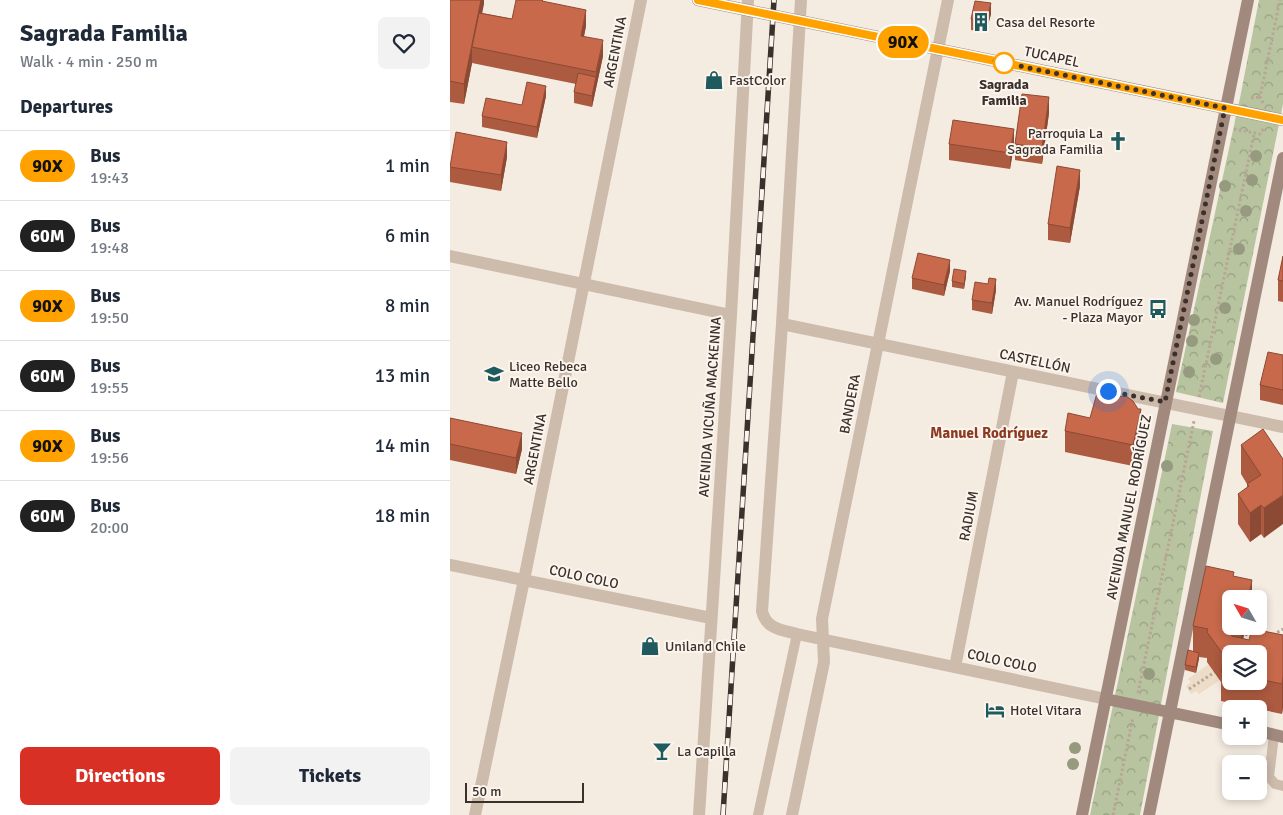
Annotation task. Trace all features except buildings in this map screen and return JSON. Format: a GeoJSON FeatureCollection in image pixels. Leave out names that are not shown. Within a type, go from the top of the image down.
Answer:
{"type":"FeatureCollection","features":[{"type":"Feature","properties":{"kind":"main road","name":"TUCAPEL"},"geometry":{"type":"LineString","coordinates":[[698,0],[747,5],[800,21],[1283,120]]}},
{"type":"Feature","properties":{"kind":"main road","name":"AVENIDA MANUEL RODRÍGUEZ"},"geometry":{"type":"LineString","coordinates":[[1082,815],[1248,0]]}},
{"type":"Feature","properties":{"kind":"main road"},"geometry":{"type":"LineString","coordinates":[[1149,815],[1283,158]]}},
{"type":"Feature","properties":{"kind":"main road","name":"COLO COLO"},"geometry":{"type":"LineString","coordinates":[[1106,699],[1222,723]]}},
{"type":"Feature","properties":{"kind":"street","name":"ARGENTINA"},"geometry":{"type":"LineString","coordinates":[[474,815],[524,580],[641,0]]}},
{"type":"Feature","properties":{"kind":"street"},"geometry":{"type":"LineString","coordinates":[[782,324],[801,0]]}},
{"type":"Feature","properties":{"kind":"street","name":"BANDERA"},"geometry":{"type":"LineString","coordinates":[[792,815],[824,662],[822,619],[948,0]]}},
{"type":"Feature","properties":{"kind":"street","name":"AVENIDA VICUÑA MACKENNA"},"geometry":{"type":"LineString","coordinates":[[700,815],[731,315],[747,5]]}},
{"type":"Feature","properties":{"kind":"street"},"geometry":{"type":"LineString","coordinates":[[450,256],[731,315]]}},
{"type":"Feature","properties":{"kind":"street","name":"CASTELLÓN"},"geometry":{"type":"LineString","coordinates":[[782,324],[1283,427]]}},
{"type":"Feature","properties":{"kind":"street","name":"COLO COLO"},"geometry":{"type":"LineString","coordinates":[[782,324],[762,611],[767,624],[797,634],[1106,699]]}},
{"type":"Feature","properties":{"kind":"street","name":"RADIUM"},"geometry":{"type":"LineString","coordinates":[[955,666],[1014,372]]}},
{"type":"Feature","properties":{"kind":"street","name":"COLO COLO"},"geometry":{"type":"LineString","coordinates":[[450,565],[712,618]]}},
{"type":"Feature","properties":{"kind":"lane"},"geometry":{"type":"LineString","coordinates":[[758,815],[797,634]]}},
{"type":"Feature","properties":{"kind":"lane"},"geometry":{"type":"LineString","coordinates":[[1278,736],[1269,777],[1275,784],[1283,786]]}},
{"type":"Feature","properties":{"kind":"path"},"geometry":{"type":"LineString","coordinates":[[1260,97],[1280,0]]}},
{"type":"Feature","properties":{"kind":"path"},"geometry":{"type":"LineString","coordinates":[[1113,815],[1254,134]]}},
{"type":"Feature","properties":{"kind":"path"},"geometry":{"type":"LineString","coordinates":[[1272,635],[1283,629]]}},
{"type":"Feature","properties":{"kind":"path"},"geometry":{"type":"LineString","coordinates":[[1189,690],[1215,672]]}},
{"type":"Feature","properties":{"kind":"green space"},"geometry":{"type":"Polygon","coordinates":[[[1259,0],[1283,0],[1283,104],[1223,403],[1176,392],[1240,98],[1259,0]]]}},
{"type":"Feature","properties":{"kind":"green space"},"geometry":{"type":"Polygon","coordinates":[[[1172,424],[1213,431],[1140,815],[1090,815],[1172,424]]]}},
{"type":"Feature","properties":{"kind":"shaded area"},"geometry":{"type":"Polygon","coordinates":[[[1209,664],[1220,680],[1199,694],[1196,691],[1191,694],[1186,686],[1191,682],[1188,679],[1209,664]]]}},
{"type":"Feature","properties":{"kind":"railway"},"geometry":{"type":"LineString","coordinates":[[723,815],[774,0]]}},
{"type":"Feature","properties":{"kind":"bus line","name":"90X"},"geometry":{"type":"LineString","coordinates":[[698,0],[1283,120]]}},
{"type":"Feature","properties":{"kind":"place","name":"Casa del Resorte"},"geometry":{"type":"Point","coordinates":[981,22]}},
{"type":"Feature","properties":{"kind":"place","name":"Sagrada Familia"},"geometry":{"type":"Point","coordinates":[1004,63]}},
{"type":"Feature","properties":{"kind":"place","name":"FastColor"},"geometry":{"type":"Point","coordinates":[714,80]}},
{"type":"Feature","properties":{"kind":"place","name":"Parroquia La Sagrada Familia"},"geometry":{"type":"Point","coordinates":[1118,141]}},
{"type":"Feature","properties":{"kind":"place","name":"Av. Manuel Rodríguez - Plaza Mayor"},"geometry":{"type":"Point","coordinates":[1158,309]}},
{"type":"Feature","properties":{"kind":"place","name":"Liceo Rebeca Matte Bello"},"geometry":{"type":"Point","coordinates":[494,374]}},
{"type":"Feature","properties":{"kind":"place","name":"Uniland Chile"},"geometry":{"type":"Point","coordinates":[650,646]}},
{"type":"Feature","properties":{"kind":"place","name":"Hotel Vitara"},"geometry":{"type":"Point","coordinates":[995,710]}},
{"type":"Feature","properties":{"kind":"place","name":"La Capilla"},"geometry":{"type":"Point","coordinates":[662,751]}},
{"type":"Feature","properties":{"kind":"district","name":"Manuel Rodríguez"},"geometry":{"type":"Point","coordinates":[989,433]}},
{"type":"Feature","properties":{"kind":"route"},"geometry":{"type":"LineString","coordinates":[[1004,63],[995,61],[1225,108],[1165,402],[1108,391]]}}]}
